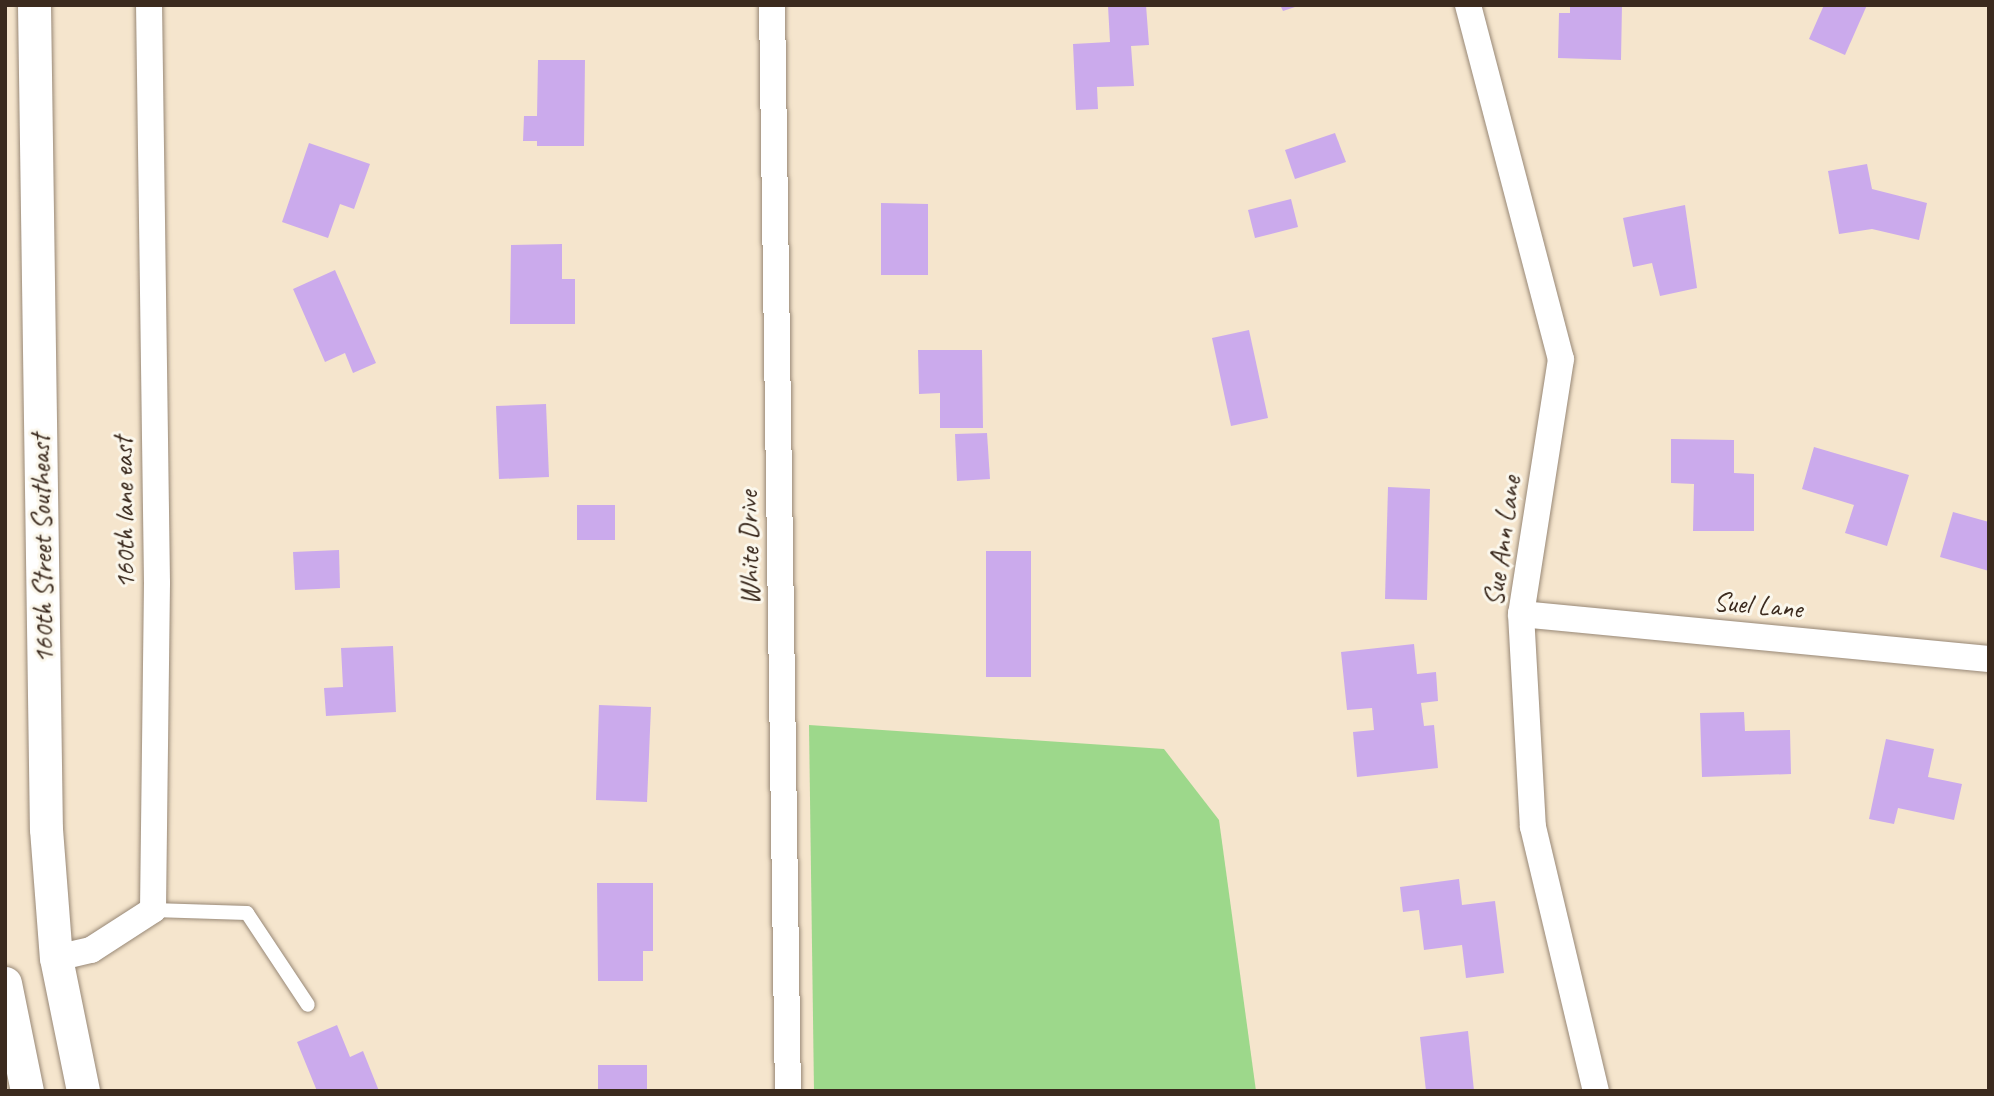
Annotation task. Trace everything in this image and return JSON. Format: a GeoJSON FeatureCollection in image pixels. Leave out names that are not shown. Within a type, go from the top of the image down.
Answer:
{"type":"FeatureCollection","features":[{"type":"Feature","properties":{"kind":"street","name":"160th Street Southeast"},"geometry":{"type":"LineString","coordinates":[[34,5],[46,829],[56,958],[83,1091]]}},
{"type":"Feature","properties":{"kind":"street","name":"160th lane east"},"geometry":{"type":"LineString","coordinates":[[149,5],[156,583],[153,910]]}},
{"type":"Feature","properties":{"kind":"street","name":"White Drive"},"geometry":{"type":"LineString","coordinates":[[772,5],[788,1091]]}},
{"type":"Feature","properties":{"kind":"street","name":"Sue Ann Lane"},"geometry":{"type":"LineString","coordinates":[[1468,5],[1561,359],[1521,614],[1533,827],[1596,1091]]}},
{"type":"Feature","properties":{"kind":"street","name":"Suel Lane"},"geometry":{"type":"LineString","coordinates":[[1521,614],[1989,659]]}},
{"type":"Feature","properties":{"kind":"street"},"geometry":{"type":"LineString","coordinates":[[56,958],[91,950],[153,910]]}},
{"type":"Feature","properties":{"kind":"street"},"geometry":{"type":"LineString","coordinates":[[5,983],[27,1091]]}},
{"type":"Feature","properties":{"kind":"lane"},"geometry":{"type":"LineString","coordinates":[[153,910],[247,913],[308,1005]]}},
{"type":"Feature","properties":{"kind":"green space"},"geometry":{"type":"Polygon","coordinates":[[[809,725],[1164,749],[1219,820],[1256,1091],[814,1091],[809,725]]]}},
{"type":"Feature","properties":{"kind":"building"},"geometry":{"type":"Polygon","coordinates":[[[1146,5],[1149,45],[1131,46],[1134,86],[1097,87],[1098,109],[1076,110],[1073,44],[1110,42],[1108,6],[1146,5]]]}},
{"type":"Feature","properties":{"kind":"building"},"geometry":{"type":"Polygon","coordinates":[[[1280,5],[1298,5],[1298,6],[1283,11],[1280,5]]]}},
{"type":"Feature","properties":{"kind":"building"},"geometry":{"type":"Polygon","coordinates":[[[1570,5],[1622,5],[1621,60],[1558,58],[1559,13],[1570,13],[1570,5]]]}},
{"type":"Feature","properties":{"kind":"building"},"geometry":{"type":"Polygon","coordinates":[[[1824,5],[1867,5],[1845,55],[1809,39],[1824,5]]]}},
{"type":"Feature","properties":{"kind":"building"},"geometry":{"type":"Polygon","coordinates":[[[538,60],[585,60],[584,146],[537,146],[537,141],[523,141],[524,116],[537,116],[538,60]]]}},
{"type":"Feature","properties":{"kind":"building"},"geometry":{"type":"Polygon","coordinates":[[[1335,133],[1346,162],[1295,179],[1285,150],[1335,133]]]}},
{"type":"Feature","properties":{"kind":"building"},"geometry":{"type":"Polygon","coordinates":[[[309,143],[370,164],[354,209],[340,204],[328,238],[282,222],[309,143]]]}},
{"type":"Feature","properties":{"kind":"building"},"geometry":{"type":"Polygon","coordinates":[[[1867,164],[1872,189],[1927,203],[1919,240],[1872,229],[1839,234],[1828,171],[1867,164]]]}},
{"type":"Feature","properties":{"kind":"building"},"geometry":{"type":"Polygon","coordinates":[[[1291,199],[1298,227],[1255,238],[1248,210],[1291,199]]]}},
{"type":"Feature","properties":{"kind":"building"},"geometry":{"type":"Polygon","coordinates":[[[881,203],[928,204],[928,275],[881,275],[881,203]]]}},
{"type":"Feature","properties":{"kind":"building"},"geometry":{"type":"Polygon","coordinates":[[[1685,205],[1697,288],[1660,296],[1652,263],[1633,267],[1623,218],[1685,205]]]}},
{"type":"Feature","properties":{"kind":"building"},"geometry":{"type":"Polygon","coordinates":[[[562,244],[562,279],[575,279],[575,324],[510,324],[511,245],[562,244]]]}},
{"type":"Feature","properties":{"kind":"building"},"geometry":{"type":"Polygon","coordinates":[[[335,270],[376,363],[353,373],[345,353],[325,362],[293,289],[335,270]]]}},
{"type":"Feature","properties":{"kind":"building"},"geometry":{"type":"Polygon","coordinates":[[[1249,330],[1268,418],[1231,426],[1212,338],[1249,330]]]}},
{"type":"Feature","properties":{"kind":"building"},"geometry":{"type":"Polygon","coordinates":[[[918,350],[982,350],[983,428],[940,428],[940,393],[919,394],[918,350]]]}},
{"type":"Feature","properties":{"kind":"building"},"geometry":{"type":"Polygon","coordinates":[[[546,404],[549,477],[499,479],[496,406],[546,404]]]}},
{"type":"Feature","properties":{"kind":"building"},"geometry":{"type":"Polygon","coordinates":[[[987,433],[990,479],[957,481],[955,434],[987,433]]]}},
{"type":"Feature","properties":{"kind":"building"},"geometry":{"type":"Polygon","coordinates":[[[1671,439],[1734,440],[1734,473],[1754,474],[1754,531],[1693,531],[1694,484],[1671,483],[1671,439]]]}},
{"type":"Feature","properties":{"kind":"building"},"geometry":{"type":"Polygon","coordinates":[[[1814,447],[1909,475],[1887,546],[1845,533],[1854,505],[1802,489],[1814,447]]]}},
{"type":"Feature","properties":{"kind":"building"},"geometry":{"type":"Polygon","coordinates":[[[1388,487],[1430,489],[1427,600],[1385,599],[1388,487]]]}},
{"type":"Feature","properties":{"kind":"building"},"geometry":{"type":"Polygon","coordinates":[[[577,505],[615,505],[615,540],[577,540],[577,505]]]}},
{"type":"Feature","properties":{"kind":"building"},"geometry":{"type":"Polygon","coordinates":[[[1953,512],[1989,522],[1989,571],[1940,557],[1953,512]]]}},
{"type":"Feature","properties":{"kind":"building"},"geometry":{"type":"Polygon","coordinates":[[[339,550],[340,588],[295,590],[293,552],[339,550]]]}},
{"type":"Feature","properties":{"kind":"building"},"geometry":{"type":"Polygon","coordinates":[[[986,551],[1031,551],[1031,677],[986,677],[986,551]]]}},
{"type":"Feature","properties":{"kind":"building"},"geometry":{"type":"Polygon","coordinates":[[[1414,644],[1417,674],[1436,672],[1438,701],[1421,703],[1424,726],[1434,725],[1438,768],[1357,777],[1353,732],[1374,730],[1372,708],[1347,710],[1341,652],[1414,644]]]}},
{"type":"Feature","properties":{"kind":"building"},"geometry":{"type":"Polygon","coordinates":[[[393,646],[396,712],[326,716],[324,688],[343,687],[341,648],[393,646]]]}},
{"type":"Feature","properties":{"kind":"building"},"geometry":{"type":"Polygon","coordinates":[[[599,705],[651,707],[647,802],[596,800],[599,705]]]}},
{"type":"Feature","properties":{"kind":"building"},"geometry":{"type":"Polygon","coordinates":[[[1744,712],[1745,731],[1790,730],[1791,774],[1702,777],[1700,713],[1744,712]]]}},
{"type":"Feature","properties":{"kind":"building"},"geometry":{"type":"Polygon","coordinates":[[[1886,739],[1934,749],[1928,777],[1962,784],[1954,820],[1898,808],[1894,824],[1869,819],[1886,739]]]}},
{"type":"Feature","properties":{"kind":"building"},"geometry":{"type":"Polygon","coordinates":[[[1459,879],[1462,905],[1495,901],[1504,973],[1466,978],[1462,945],[1424,950],[1419,910],[1403,912],[1400,887],[1459,879]]]}},
{"type":"Feature","properties":{"kind":"building"},"geometry":{"type":"Polygon","coordinates":[[[597,883],[653,883],[653,951],[643,951],[643,981],[598,981],[597,883]]]}},
{"type":"Feature","properties":{"kind":"building"},"geometry":{"type":"Polygon","coordinates":[[[337,1025],[350,1057],[363,1051],[379,1091],[317,1091],[297,1042],[337,1025]]]}},
{"type":"Feature","properties":{"kind":"building"},"geometry":{"type":"Polygon","coordinates":[[[1468,1031],[1474,1091],[1426,1091],[1420,1037],[1468,1031]]]}},
{"type":"Feature","properties":{"kind":"building"},"geometry":{"type":"Polygon","coordinates":[[[598,1065],[647,1065],[647,1091],[598,1091],[598,1065]]]}}]}
